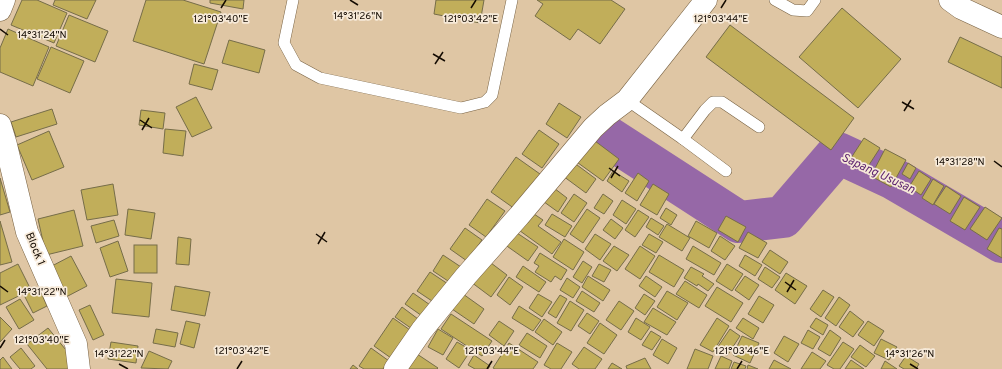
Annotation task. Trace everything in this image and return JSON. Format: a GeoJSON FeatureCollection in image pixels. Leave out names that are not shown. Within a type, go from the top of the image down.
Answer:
{"type":"FeatureCollection","features":[{"type":"Feature","properties":{"kind":"street"},"geometry":{"type":"LineString","coordinates":[[0,10],[4,0]]}},
{"type":"Feature","properties":{"kind":"street"},"geometry":{"type":"LineString","coordinates":[[395,369],[422,330],[466,276],[593,128],[627,100],[706,0]]}},
{"type":"Feature","properties":{"kind":"street"},"geometry":{"type":"LineString","coordinates":[[950,0],[961,8],[1002,27]]}},
{"type":"Feature","properties":{"kind":"street","name":"Block 1"},"geometry":{"type":"LineString","coordinates":[[0,125],[27,232],[76,344],[79,369]]}},
{"type":"Feature","properties":{"kind":"lane"},"geometry":{"type":"LineString","coordinates":[[293,0],[284,43],[296,65],[320,78],[461,108],[485,102],[492,95],[512,0]]}},
{"type":"Feature","properties":{"kind":"lane"},"geometry":{"type":"LineString","coordinates":[[775,0],[793,10],[806,10],[815,0]]}},
{"type":"Feature","properties":{"kind":"lane"},"geometry":{"type":"LineString","coordinates":[[627,100],[726,171]]}},
{"type":"Feature","properties":{"kind":"lane"},"geometry":{"type":"LineString","coordinates":[[683,139],[712,102],[722,102],[759,128]]}},
{"type":"Feature","properties":{"kind":"building"},"geometry":{"type":"Polygon","coordinates":[[[22,0],[37,0],[67,13],[54,43],[11,25],[22,0]]]}},
{"type":"Feature","properties":{"kind":"building"},"geometry":{"type":"Polygon","coordinates":[[[55,0],[96,0],[87,19],[53,5],[55,0]]]}},
{"type":"Feature","properties":{"kind":"building"},"geometry":{"type":"Polygon","coordinates":[[[146,0],[183,0],[221,12],[204,64],[133,41],[146,0]]]}},
{"type":"Feature","properties":{"kind":"building"},"geometry":{"type":"Polygon","coordinates":[[[210,0],[244,0],[243,9],[210,3],[210,0]]]}},
{"type":"Feature","properties":{"kind":"building"},"geometry":{"type":"Polygon","coordinates":[[[436,0],[484,0],[480,23],[434,14],[436,0]]]}},
{"type":"Feature","properties":{"kind":"building"},"geometry":{"type":"Polygon","coordinates":[[[537,0],[611,0],[625,9],[600,44],[578,29],[570,40],[535,16],[543,4],[537,0]]]}},
{"type":"Feature","properties":{"kind":"building"},"geometry":{"type":"Polygon","coordinates":[[[842,8],[901,59],[858,108],[799,57],[842,8]]]}},
{"type":"Feature","properties":{"kind":"building"},"geometry":{"type":"Polygon","coordinates":[[[69,15],[108,31],[95,62],[56,46],[69,15]]]}},
{"type":"Feature","properties":{"kind":"building"},"geometry":{"type":"Polygon","coordinates":[[[730,25],[854,118],[831,150],[706,57],[730,25]]]}},
{"type":"Feature","properties":{"kind":"building"},"geometry":{"type":"Polygon","coordinates":[[[8,29],[49,47],[33,86],[0,72],[0,48],[8,29]]]}},
{"type":"Feature","properties":{"kind":"building"},"geometry":{"type":"Polygon","coordinates":[[[960,37],[1002,57],[1002,88],[948,62],[960,37]]]}},
{"type":"Feature","properties":{"kind":"building"},"geometry":{"type":"Polygon","coordinates":[[[229,40],[265,50],[259,73],[222,63],[229,40]]]}},
{"type":"Feature","properties":{"kind":"building"},"geometry":{"type":"Polygon","coordinates":[[[51,47],[84,61],[70,93],[37,79],[51,47]]]}},
{"type":"Feature","properties":{"kind":"building"},"geometry":{"type":"Polygon","coordinates":[[[194,64],[218,70],[212,90],[189,84],[194,64]]]}},
{"type":"Feature","properties":{"kind":"building"},"geometry":{"type":"Polygon","coordinates":[[[196,97],[212,128],[192,137],[176,107],[196,97]]]}},
{"type":"Feature","properties":{"kind":"building"},"geometry":{"type":"Polygon","coordinates":[[[559,103],[581,117],[567,138],[546,124],[559,103]]]}},
{"type":"Feature","properties":{"kind":"building"},"geometry":{"type":"Polygon","coordinates":[[[52,109],[57,124],[16,137],[11,122],[52,109]]]}},
{"type":"Feature","properties":{"kind":"building"},"geometry":{"type":"Polygon","coordinates":[[[141,110],[165,113],[163,129],[139,125],[141,110]]]}},
{"type":"Feature","properties":{"kind":"building"},"geometry":{"type":"Polygon","coordinates":[[[165,129],[186,131],[183,156],[163,153],[165,129]]]}},
{"type":"Feature","properties":{"kind":"building"},"geometry":{"type":"Polygon","coordinates":[[[539,130],[559,144],[542,168],[522,154],[539,130]]]}},
{"type":"Feature","properties":{"kind":"building"},"geometry":{"type":"Polygon","coordinates":[[[49,131],[64,167],[32,180],[17,145],[49,131]]]}},
{"type":"Feature","properties":{"kind":"building"},"geometry":{"type":"Polygon","coordinates":[[[591,138],[619,159],[603,181],[574,160],[591,138]]]}},
{"type":"Feature","properties":{"kind":"building"},"geometry":{"type":"Polygon","coordinates":[[[864,138],[880,148],[867,168],[851,158],[864,138]]]}},
{"type":"Feature","properties":{"kind":"building"},"geometry":{"type":"Polygon","coordinates":[[[885,149],[906,160],[891,187],[871,176],[885,149]]]}},
{"type":"Feature","properties":{"kind":"building"},"geometry":{"type":"Polygon","coordinates":[[[516,157],[540,174],[515,209],[491,192],[516,157]]]}},
{"type":"Feature","properties":{"kind":"building"},"geometry":{"type":"Polygon","coordinates":[[[573,162],[596,179],[586,193],[563,176],[573,162]]]}},
{"type":"Feature","properties":{"kind":"building"},"geometry":{"type":"Polygon","coordinates":[[[908,163],[916,168],[910,179],[902,174],[908,163]]]}},
{"type":"Feature","properties":{"kind":"building"},"geometry":{"type":"Polygon","coordinates":[[[613,171],[629,181],[622,192],[607,181],[613,171]]]}},
{"type":"Feature","properties":{"kind":"building"},"geometry":{"type":"Polygon","coordinates":[[[919,171],[931,179],[921,195],[909,187],[919,171]]]}},
{"type":"Feature","properties":{"kind":"building"},"geometry":{"type":"Polygon","coordinates":[[[638,173],[649,181],[637,201],[625,193],[638,173]]]}},
{"type":"Feature","properties":{"kind":"building"},"geometry":{"type":"Polygon","coordinates":[[[0,178],[10,212],[0,215],[0,178]]]}},
{"type":"Feature","properties":{"kind":"building"},"geometry":{"type":"Polygon","coordinates":[[[933,179],[944,186],[933,205],[922,198],[933,179]]]}},
{"type":"Feature","properties":{"kind":"building"},"geometry":{"type":"Polygon","coordinates":[[[113,184],[118,215],[87,220],[81,190],[113,184]]]}},
{"type":"Feature","properties":{"kind":"building"},"geometry":{"type":"Polygon","coordinates":[[[653,184],[669,194],[657,215],[640,205],[653,184]]]}},
{"type":"Feature","properties":{"kind":"building"},"geometry":{"type":"Polygon","coordinates":[[[550,185],[567,198],[558,212],[540,199],[550,185]]]}},
{"type":"Feature","properties":{"kind":"building"},"geometry":{"type":"Polygon","coordinates":[[[946,186],[961,196],[950,214],[934,204],[946,186]]]}},
{"type":"Feature","properties":{"kind":"building"},"geometry":{"type":"Polygon","coordinates":[[[574,194],[587,203],[574,222],[561,213],[574,194]]]}},
{"type":"Feature","properties":{"kind":"building"},"geometry":{"type":"Polygon","coordinates":[[[603,194],[613,201],[604,214],[594,208],[603,194]]]}},
{"type":"Feature","properties":{"kind":"building"},"geometry":{"type":"Polygon","coordinates":[[[964,197],[980,207],[965,230],[950,221],[964,197]]]}},
{"type":"Feature","properties":{"kind":"building"},"geometry":{"type":"Polygon","coordinates":[[[487,199],[505,211],[486,237],[469,225],[487,199]]]}},
{"type":"Feature","properties":{"kind":"building"},"geometry":{"type":"Polygon","coordinates":[[[622,200],[636,209],[626,224],[613,215],[622,200]]]}},
{"type":"Feature","properties":{"kind":"building"},"geometry":{"type":"Polygon","coordinates":[[[985,207],[1002,218],[987,240],[970,229],[985,207]]]}},
{"type":"Feature","properties":{"kind":"building"},"geometry":{"type":"Polygon","coordinates":[[[666,208],[677,215],[671,225],[660,218],[666,208]]]}},
{"type":"Feature","properties":{"kind":"building"},"geometry":{"type":"Polygon","coordinates":[[[128,209],[155,213],[151,239],[125,235],[128,209]]]}},
{"type":"Feature","properties":{"kind":"building"},"geometry":{"type":"Polygon","coordinates":[[[587,209],[600,218],[583,243],[570,234],[587,209]]]}},
{"type":"Feature","properties":{"kind":"building"},"geometry":{"type":"Polygon","coordinates":[[[74,210],[83,246],[46,255],[38,219],[74,210]]]}},
{"type":"Feature","properties":{"kind":"building"},"geometry":{"type":"Polygon","coordinates":[[[528,210],[543,220],[538,226],[561,242],[552,254],[516,228],[528,210]]]}},
{"type":"Feature","properties":{"kind":"building"},"geometry":{"type":"Polygon","coordinates":[[[638,210],[649,217],[635,237],[625,230],[638,210]]]}},
{"type":"Feature","properties":{"kind":"building"},"geometry":{"type":"Polygon","coordinates":[[[552,214],[572,226],[565,237],[545,225],[552,214]]]}},
{"type":"Feature","properties":{"kind":"building"},"geometry":{"type":"Polygon","coordinates":[[[726,216],[746,227],[738,242],[718,230],[726,216]]]}},
{"type":"Feature","properties":{"kind":"building"},"geometry":{"type":"Polygon","coordinates":[[[651,218],[664,226],[658,235],[646,227],[651,218]]]}},
{"type":"Feature","properties":{"kind":"building"},"geometry":{"type":"Polygon","coordinates":[[[611,219],[623,228],[615,239],[603,230],[611,219]]]}},
{"type":"Feature","properties":{"kind":"building"},"geometry":{"type":"Polygon","coordinates":[[[114,220],[119,236],[96,243],[91,226],[114,220]]]}},
{"type":"Feature","properties":{"kind":"building"},"geometry":{"type":"Polygon","coordinates":[[[0,221],[12,262],[0,265],[0,221]]]}},
{"type":"Feature","properties":{"kind":"building"},"geometry":{"type":"Polygon","coordinates":[[[696,221],[717,233],[709,248],[688,236],[696,221]]]}},
{"type":"Feature","properties":{"kind":"building"},"geometry":{"type":"Polygon","coordinates":[[[667,224],[690,238],[682,251],[659,237],[667,224]]]}},
{"type":"Feature","properties":{"kind":"building"},"geometry":{"type":"Polygon","coordinates":[[[465,228],[482,240],[467,261],[450,249],[465,228]]]}},
{"type":"Feature","properties":{"kind":"building"},"geometry":{"type":"Polygon","coordinates":[[[999,228],[1002,229],[1002,258],[987,249],[999,228]]]}},
{"type":"Feature","properties":{"kind":"building"},"geometry":{"type":"Polygon","coordinates":[[[514,231],[538,247],[528,261],[504,244],[514,231]]]}},
{"type":"Feature","properties":{"kind":"building"},"geometry":{"type":"Polygon","coordinates":[[[748,232],[767,243],[758,258],[739,248],[748,232]]]}},
{"type":"Feature","properties":{"kind":"building"},"geometry":{"type":"Polygon","coordinates":[[[595,234],[611,244],[600,260],[585,249],[595,234]]]}},
{"type":"Feature","properties":{"kind":"building"},"geometry":{"type":"Polygon","coordinates":[[[649,234],[663,242],[656,253],[642,245],[649,234]]]}},
{"type":"Feature","properties":{"kind":"building"},"geometry":{"type":"Polygon","coordinates":[[[720,236],[735,246],[725,260],[711,251],[720,236]]]}},
{"type":"Feature","properties":{"kind":"building"},"geometry":{"type":"Polygon","coordinates":[[[178,237],[191,239],[189,265],[176,264],[178,237]]]}},
{"type":"Feature","properties":{"kind":"building"},"geometry":{"type":"Polygon","coordinates":[[[564,239],[584,252],[573,270],[553,257],[564,239]]]}},
{"type":"Feature","properties":{"kind":"building"},"geometry":{"type":"Polygon","coordinates":[[[118,241],[128,271],[110,277],[100,248],[118,241]]]}},
{"type":"Feature","properties":{"kind":"building"},"geometry":{"type":"Polygon","coordinates":[[[134,245],[157,245],[157,273],[134,273],[134,245]]]}},
{"type":"Feature","properties":{"kind":"building"},"geometry":{"type":"Polygon","coordinates":[[[614,246],[629,255],[617,271],[603,261],[614,246]]]}},
{"type":"Feature","properties":{"kind":"building"},"geometry":{"type":"Polygon","coordinates":[[[640,246],[655,256],[640,279],[625,269],[640,246]]]}},
{"type":"Feature","properties":{"kind":"building"},"geometry":{"type":"Polygon","coordinates":[[[693,246],[721,263],[714,275],[686,259],[693,246]]]}},
{"type":"Feature","properties":{"kind":"building"},"geometry":{"type":"Polygon","coordinates":[[[770,250],[788,262],[780,274],[762,262],[770,250]]]}},
{"type":"Feature","properties":{"kind":"building"},"geometry":{"type":"Polygon","coordinates":[[[540,253],[567,270],[561,280],[555,276],[551,282],[535,272],[539,266],[534,263],[540,253]]]}},
{"type":"Feature","properties":{"kind":"building"},"geometry":{"type":"Polygon","coordinates":[[[443,255],[461,267],[451,283],[433,271],[443,255]]]}},
{"type":"Feature","properties":{"kind":"building"},"geometry":{"type":"Polygon","coordinates":[[[659,255],[684,270],[674,287],[649,272],[659,255]]]}},
{"type":"Feature","properties":{"kind":"building"},"geometry":{"type":"Polygon","coordinates":[[[745,255],[762,265],[755,276],[739,266],[745,255]]]}},
{"type":"Feature","properties":{"kind":"building"},"geometry":{"type":"Polygon","coordinates":[[[71,256],[87,286],[66,297],[50,267],[71,256]]]}},
{"type":"Feature","properties":{"kind":"building"},"geometry":{"type":"Polygon","coordinates":[[[487,260],[507,275],[491,297],[471,282],[487,260]]]}},
{"type":"Feature","properties":{"kind":"building"},"geometry":{"type":"Polygon","coordinates":[[[583,261],[592,267],[582,283],[573,277],[583,261]]]}},
{"type":"Feature","properties":{"kind":"building"},"geometry":{"type":"Polygon","coordinates":[[[18,264],[31,290],[0,305],[0,273],[18,264]]]}},
{"type":"Feature","properties":{"kind":"building"},"geometry":{"type":"Polygon","coordinates":[[[599,264],[611,270],[604,282],[592,276],[599,264]]]}},
{"type":"Feature","properties":{"kind":"building"},"geometry":{"type":"Polygon","coordinates":[[[727,264],[743,274],[732,291],[716,281],[727,264]]]}},
{"type":"Feature","properties":{"kind":"building"},"geometry":{"type":"Polygon","coordinates":[[[523,266],[546,282],[539,292],[516,277],[523,266]]]}},
{"type":"Feature","properties":{"kind":"building"},"geometry":{"type":"Polygon","coordinates":[[[691,267],[704,274],[702,276],[714,284],[708,291],[698,284],[697,286],[684,278],[691,267]]]}},
{"type":"Feature","properties":{"kind":"building"},"geometry":{"type":"Polygon","coordinates":[[[765,267],[780,277],[772,288],[758,279],[765,267]]]}},
{"type":"Feature","properties":{"kind":"building"},"geometry":{"type":"Polygon","coordinates":[[[430,272],[451,286],[438,305],[417,291],[430,272]]]}},
{"type":"Feature","properties":{"kind":"building"},"geometry":{"type":"Polygon","coordinates":[[[786,273],[807,286],[795,304],[775,290],[786,273]]]}},
{"type":"Feature","properties":{"kind":"building"},"geometry":{"type":"Polygon","coordinates":[[[588,276],[610,290],[603,301],[582,287],[588,276]]]}},
{"type":"Feature","properties":{"kind":"building"},"geometry":{"type":"Polygon","coordinates":[[[646,276],[662,287],[655,297],[639,286],[646,276]]]}},
{"type":"Feature","properties":{"kind":"building"},"geometry":{"type":"Polygon","coordinates":[[[745,276],[759,285],[749,300],[735,290],[745,276]]]}},
{"type":"Feature","properties":{"kind":"building"},"geometry":{"type":"Polygon","coordinates":[[[509,277],[523,287],[510,305],[497,295],[509,277]]]}},
{"type":"Feature","properties":{"kind":"building"},"geometry":{"type":"Polygon","coordinates":[[[567,278],[580,287],[573,298],[560,290],[567,278]]]}},
{"type":"Feature","properties":{"kind":"building"},"geometry":{"type":"Polygon","coordinates":[[[116,279],[152,283],[149,317],[112,313],[116,279]]]}},
{"type":"Feature","properties":{"kind":"building"},"geometry":{"type":"Polygon","coordinates":[[[685,281],[707,295],[699,308],[676,294],[685,281]]]}},
{"type":"Feature","properties":{"kind":"building"},"geometry":{"type":"Polygon","coordinates":[[[175,286],[210,292],[205,316],[171,310],[175,286]]]}},
{"type":"Feature","properties":{"kind":"building"},"geometry":{"type":"Polygon","coordinates":[[[717,287],[743,303],[731,322],[705,306],[717,287]]]}},
{"type":"Feature","properties":{"kind":"building"},"geometry":{"type":"Polygon","coordinates":[[[39,288],[47,306],[33,313],[24,295],[39,288]]]}},
{"type":"Feature","properties":{"kind":"building"},"geometry":{"type":"Polygon","coordinates":[[[823,290],[834,297],[821,317],[810,309],[823,290]]]}},
{"type":"Feature","properties":{"kind":"building"},"geometry":{"type":"Polygon","coordinates":[[[582,291],[600,303],[594,312],[576,301],[582,291]]]}},
{"type":"Feature","properties":{"kind":"building"},"geometry":{"type":"Polygon","coordinates":[[[667,291],[688,303],[677,320],[657,307],[667,291]]]}},
{"type":"Feature","properties":{"kind":"building"},"geometry":{"type":"Polygon","coordinates":[[[413,293],[433,307],[425,318],[405,304],[413,293]]]}},
{"type":"Feature","properties":{"kind":"building"},"geometry":{"type":"Polygon","coordinates":[[[463,294],[484,309],[474,324],[452,309],[463,294]]]}},
{"type":"Feature","properties":{"kind":"building"},"geometry":{"type":"Polygon","coordinates":[[[538,294],[552,302],[542,317],[529,308],[538,294]]]}},
{"type":"Feature","properties":{"kind":"building"},"geometry":{"type":"Polygon","coordinates":[[[644,294],[655,301],[645,315],[635,308],[644,294]]]}},
{"type":"Feature","properties":{"kind":"building"},"geometry":{"type":"Polygon","coordinates":[[[560,295],[567,299],[556,318],[548,313],[560,295]]]}},
{"type":"Feature","properties":{"kind":"building"},"geometry":{"type":"Polygon","coordinates":[[[759,296],[774,305],[763,323],[748,314],[759,296]]]}},
{"type":"Feature","properties":{"kind":"building"},"geometry":{"type":"Polygon","coordinates":[[[839,297],[850,305],[836,326],[825,318],[839,297]]]}},
{"type":"Feature","properties":{"kind":"building"},"geometry":{"type":"Polygon","coordinates":[[[20,299],[34,320],[19,329],[6,307],[20,299]]]}},
{"type":"Feature","properties":{"kind":"building"},"geometry":{"type":"Polygon","coordinates":[[[570,301],[584,310],[571,331],[557,323],[570,301]]]}},
{"type":"Feature","properties":{"kind":"building"},"geometry":{"type":"Polygon","coordinates":[[[619,301],[634,311],[621,330],[606,320],[619,301]]]}},
{"type":"Feature","properties":{"kind":"building"},"geometry":{"type":"Polygon","coordinates":[[[90,305],[104,335],[93,340],[79,310],[90,305]]]}},
{"type":"Feature","properties":{"kind":"building"},"geometry":{"type":"Polygon","coordinates":[[[519,306],[541,320],[533,331],[512,318],[519,306]]]}},
{"type":"Feature","properties":{"kind":"building"},"geometry":{"type":"Polygon","coordinates":[[[402,307],[422,322],[415,331],[395,317],[402,307]]]}},
{"type":"Feature","properties":{"kind":"building"},"geometry":{"type":"Polygon","coordinates":[[[653,308],[676,322],[667,335],[644,322],[653,308]]]}},
{"type":"Feature","properties":{"kind":"building"},"geometry":{"type":"Polygon","coordinates":[[[850,311],[864,322],[853,337],[839,327],[850,311]]]}},
{"type":"Feature","properties":{"kind":"building"},"geometry":{"type":"Polygon","coordinates":[[[587,313],[599,321],[590,334],[578,326],[587,313]]]}},
{"type":"Feature","properties":{"kind":"building"},"geometry":{"type":"Polygon","coordinates":[[[451,314],[492,341],[482,356],[441,329],[451,314]]]}},
{"type":"Feature","properties":{"kind":"building"},"geometry":{"type":"Polygon","coordinates":[[[0,317],[12,329],[0,342],[0,317]]]}},
{"type":"Feature","properties":{"kind":"building"},"geometry":{"type":"Polygon","coordinates":[[[393,318],[410,330],[391,358],[374,346],[393,318]]]}},
{"type":"Feature","properties":{"kind":"building"},"geometry":{"type":"Polygon","coordinates":[[[636,318],[650,327],[641,340],[628,332],[636,318]]]}},
{"type":"Feature","properties":{"kind":"building"},"geometry":{"type":"Polygon","coordinates":[[[717,318],[729,326],[713,352],[700,345],[717,318]]]}},
{"type":"Feature","properties":{"kind":"building"},"geometry":{"type":"Polygon","coordinates":[[[743,318],[759,328],[753,339],[736,328],[743,318]]]}},
{"type":"Feature","properties":{"kind":"building"},"geometry":{"type":"Polygon","coordinates":[[[816,318],[828,325],[823,335],[810,327],[816,318]]]}},
{"type":"Feature","properties":{"kind":"building"},"geometry":{"type":"Polygon","coordinates":[[[544,319],[562,332],[553,345],[535,332],[544,319]]]}},
{"type":"Feature","properties":{"kind":"building"},"geometry":{"type":"Polygon","coordinates":[[[186,321],[200,324],[194,348],[180,344],[186,321]]]}},
{"type":"Feature","properties":{"kind":"building"},"geometry":{"type":"Polygon","coordinates":[[[499,321],[514,331],[504,346],[489,335],[499,321]]]}},
{"type":"Feature","properties":{"kind":"building"},"geometry":{"type":"Polygon","coordinates":[[[868,321],[884,331],[874,346],[858,335],[868,321]]]}},
{"type":"Feature","properties":{"kind":"building"},"geometry":{"type":"Polygon","coordinates":[[[600,323],[617,335],[604,354],[587,343],[600,323]]]}},
{"type":"Feature","properties":{"kind":"building"},"geometry":{"type":"Polygon","coordinates":[[[48,328],[79,366],[74,369],[47,369],[27,344],[48,328]]]}},
{"type":"Feature","properties":{"kind":"building"},"geometry":{"type":"Polygon","coordinates":[[[156,329],[178,333],[175,347],[153,343],[156,329]]]}},
{"type":"Feature","properties":{"kind":"building"},"geometry":{"type":"Polygon","coordinates":[[[438,329],[453,338],[443,355],[428,347],[438,329]]]}},
{"type":"Feature","properties":{"kind":"building"},"geometry":{"type":"Polygon","coordinates":[[[730,329],[740,336],[727,356],[717,348],[730,329]]]}},
{"type":"Feature","properties":{"kind":"building"},"geometry":{"type":"Polygon","coordinates":[[[808,330],[820,337],[813,349],[801,343],[808,330]]]}},
{"type":"Feature","properties":{"kind":"building"},"geometry":{"type":"Polygon","coordinates":[[[830,330],[841,338],[830,356],[818,349],[830,330]]]}},
{"type":"Feature","properties":{"kind":"building"},"geometry":{"type":"Polygon","coordinates":[[[651,331],[661,337],[652,350],[642,345],[651,331]]]}},
{"type":"Feature","properties":{"kind":"building"},"geometry":{"type":"Polygon","coordinates":[[[527,333],[547,346],[540,358],[519,345],[527,333]]]}},
{"type":"Feature","properties":{"kind":"building"},"geometry":{"type":"Polygon","coordinates":[[[742,336],[759,343],[750,363],[733,355],[742,336]]]}},
{"type":"Feature","properties":{"kind":"building"},"geometry":{"type":"Polygon","coordinates":[[[784,336],[799,344],[788,362],[774,353],[784,336]]]}},
{"type":"Feature","properties":{"kind":"building"},"geometry":{"type":"Polygon","coordinates":[[[662,339],[677,348],[668,364],[653,355],[662,339]]]}},
{"type":"Feature","properties":{"kind":"building"},"geometry":{"type":"Polygon","coordinates":[[[881,339],[897,347],[889,360],[874,353],[881,339]]]}},
{"type":"Feature","properties":{"kind":"building"},"geometry":{"type":"Polygon","coordinates":[[[111,342],[138,346],[136,363],[108,359],[111,342]]]}},
{"type":"Feature","properties":{"kind":"building"},"geometry":{"type":"Polygon","coordinates":[[[457,342],[471,350],[459,368],[446,359],[457,342]]]}},
{"type":"Feature","properties":{"kind":"building"},"geometry":{"type":"Polygon","coordinates":[[[843,342],[854,349],[840,369],[834,369],[827,365],[843,342]]]}},
{"type":"Feature","properties":{"kind":"building"},"geometry":{"type":"Polygon","coordinates":[[[509,343],[538,362],[533,369],[493,368],[509,343]]]}},
{"type":"Feature","properties":{"kind":"building"},"geometry":{"type":"Polygon","coordinates":[[[557,343],[572,352],[561,369],[551,369],[544,365],[557,343]]]}},
{"type":"Feature","properties":{"kind":"building"},"geometry":{"type":"Polygon","coordinates":[[[860,345],[875,356],[866,367],[851,357],[860,345]]]}},
{"type":"Feature","properties":{"kind":"building"},"geometry":{"type":"Polygon","coordinates":[[[584,347],[602,359],[595,369],[579,369],[572,364],[584,347]]]}},
{"type":"Feature","properties":{"kind":"building"},"geometry":{"type":"Polygon","coordinates":[[[21,348],[35,366],[31,369],[20,369],[10,357],[21,348]]]}},
{"type":"Feature","properties":{"kind":"building"},"geometry":{"type":"Polygon","coordinates":[[[371,348],[389,361],[383,369],[364,369],[359,366],[371,348]]]}},
{"type":"Feature","properties":{"kind":"building"},"geometry":{"type":"Polygon","coordinates":[[[695,349],[713,356],[708,369],[687,369],[695,349]]]}},
{"type":"Feature","properties":{"kind":"building"},"geometry":{"type":"Polygon","coordinates":[[[149,351],[172,361],[168,369],[141,368],[149,351]]]}},
{"type":"Feature","properties":{"kind":"building"},"geometry":{"type":"Polygon","coordinates":[[[414,352],[438,368],[404,369],[414,352]]]}},
{"type":"Feature","properties":{"kind":"building"},"geometry":{"type":"Polygon","coordinates":[[[812,352],[826,361],[820,369],[801,369],[812,352]]]}},
{"type":"Feature","properties":{"kind":"building"},"geometry":{"type":"Polygon","coordinates":[[[474,355],[490,366],[488,369],[475,369],[468,365],[474,355]]]}},
{"type":"Feature","properties":{"kind":"building"},"geometry":{"type":"Polygon","coordinates":[[[721,356],[732,361],[729,369],[715,369],[721,356]]]}},
{"type":"Feature","properties":{"kind":"building"},"geometry":{"type":"Polygon","coordinates":[[[906,356],[919,364],[916,369],[904,369],[899,366],[906,356]]]}},
{"type":"Feature","properties":{"kind":"building"},"geometry":{"type":"Polygon","coordinates":[[[3,357],[12,369],[0,369],[0,360],[3,357]]]}},
{"type":"Feature","properties":{"kind":"building"},"geometry":{"type":"Polygon","coordinates":[[[645,358],[651,369],[627,369],[626,366],[645,358]]]}},
{"type":"Feature","properties":{"kind":"building"},"geometry":{"type":"Polygon","coordinates":[[[774,360],[791,369],[769,369],[774,360]]]}},
{"type":"Feature","properties":{"kind":"building"},"geometry":{"type":"Polygon","coordinates":[[[851,360],[864,369],[845,369],[851,360]]]}},
{"type":"Feature","properties":{"kind":"building"},"geometry":{"type":"Polygon","coordinates":[[[885,361],[897,369],[881,369],[885,361]]]}},
{"type":"Feature","properties":{"kind":"building"},"geometry":{"type":"Polygon","coordinates":[[[734,362],[746,366],[745,369],[731,369],[734,362]]]}},
{"type":"Feature","properties":{"kind":"building"},"geometry":{"type":"Polygon","coordinates":[[[612,363],[622,369],[608,369],[612,363]]]}},
{"type":"Feature","properties":{"kind":"building"},"geometry":{"type":"Polygon","coordinates":[[[353,365],[358,369],[350,369],[353,365]]]}},
{"type":"Feature","properties":{"kind":"building"},"geometry":{"type":"Polygon","coordinates":[[[748,365],[758,369],[747,369],[748,365]]]}},
{"type":"Feature","properties":{"kind":"waterway","name":"Sapang Ususan"},"geometry":{"type":"LineString","coordinates":[[603,134],[739,222],[783,217],[838,153],[894,179],[1002,242]]}}]}
